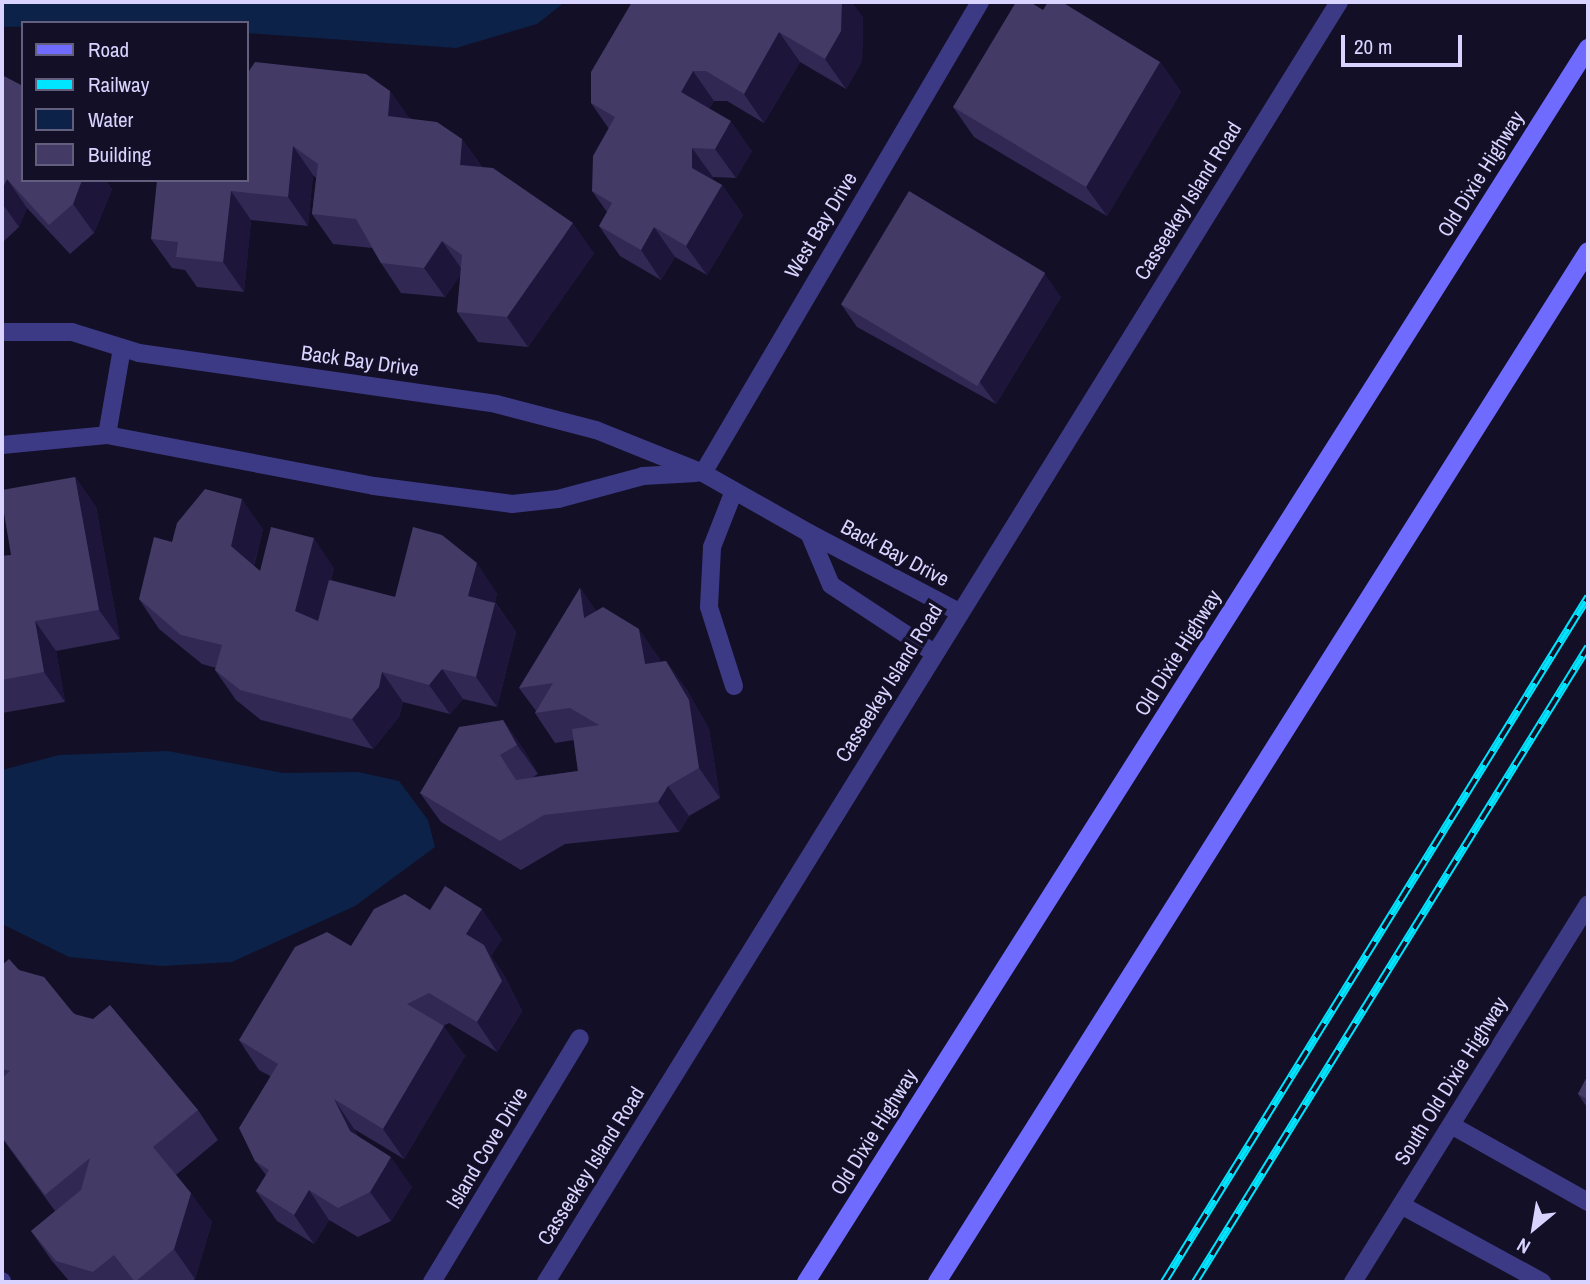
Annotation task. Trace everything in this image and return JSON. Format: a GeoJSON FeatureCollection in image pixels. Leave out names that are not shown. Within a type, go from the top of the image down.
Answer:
{"type":"FeatureCollection","features":[{"type":"Feature","properties":{"kind":"main road","name":"Old Dixie Highway"},"geometry":{"type":"LineString","coordinates":[[806,1282],[1588,48]]}},
{"type":"Feature","properties":{"kind":"main road"},"geometry":{"type":"LineString","coordinates":[[937,1282],[1588,251]]}},
{"type":"Feature","properties":{"kind":"street","name":"West Bay Drive"},"geometry":{"type":"LineString","coordinates":[[703,473],[980,2]]}},
{"type":"Feature","properties":{"kind":"street","name":"Casseekey Island Road"},"geometry":{"type":"LineString","coordinates":[[546,1282],[1339,2]]}},
{"type":"Feature","properties":{"kind":"street","name":"Back Bay Drive"},"geometry":{"type":"LineString","coordinates":[[2,332],[72,332],[122,348],[496,404],[596,430],[703,473],[809,533],[959,612]]}},
{"type":"Feature","properties":{"kind":"street"},"geometry":{"type":"LineString","coordinates":[[107,435],[122,348]]}},
{"type":"Feature","properties":{"kind":"street"},"geometry":{"type":"LineString","coordinates":[[2,445],[107,435],[374,486],[512,503],[558,499],[643,476],[703,473]]}},
{"type":"Feature","properties":{"kind":"street"},"geometry":{"type":"LineString","coordinates":[[734,491],[712,547],[709,607],[734,686]]}},
{"type":"Feature","properties":{"kind":"street","name":"Back Bay Drive"},"geometry":{"type":"LineString","coordinates":[[809,533],[831,584],[934,653]]}},
{"type":"Feature","properties":{"kind":"street","name":"South Old Dixie Highway"},"geometry":{"type":"LineString","coordinates":[[1353,1282],[1588,905]]}},
{"type":"Feature","properties":{"kind":"street","name":"Island Cove Drive"},"geometry":{"type":"LineString","coordinates":[[432,1282],[580,1038]]}},
{"type":"Feature","properties":{"kind":"street"},"geometry":{"type":"LineString","coordinates":[[1451,1125],[1588,1202]]}},
{"type":"Feature","properties":{"kind":"street"},"geometry":{"type":"LineString","coordinates":[[1401,1205],[1542,1282]]}},
{"type":"Feature","properties":{"kind":"water"},"geometry":{"type":"Polygon","coordinates":[[[2,2],[565,2],[537,24],[456,48],[248,33],[248,21],[21,21],[21,27],[2,27],[2,2]]]}},
{"type":"Feature","properties":{"kind":"water"},"geometry":{"type":"Polygon","coordinates":[[[168,751],[283,773],[358,772],[399,781],[428,820],[435,847],[355,906],[232,962],[162,966],[69,957],[2,924],[2,770],[59,755],[168,751]]]}},
{"type":"Feature","properties":{"kind":"building"},"geometry":{"type":"Polygon","coordinates":[[[632,2],[842,2],[841,31],[825,59],[779,32],[744,94],[706,71],[693,71],[681,92],[731,121],[715,149],[692,148],[692,168],[722,185],[686,246],[654,227],[641,250],[599,226],[612,203],[592,191],[593,156],[615,117],[591,103],[591,72],[632,2]]]}},
{"type":"Feature","properties":{"kind":"building"},"geometry":{"type":"Polygon","coordinates":[[[1016,2],[1030,2],[1043,10],[1048,2],[1062,2],[1160,62],[1086,187],[953,107],[1016,2]]]}},
{"type":"Feature","properties":{"kind":"building"},"geometry":{"type":"Polygon","coordinates":[[[255,62],[366,74],[390,91],[388,116],[437,122],[462,139],[460,165],[493,168],[573,223],[507,317],[457,312],[462,255],[442,241],[424,268],[381,263],[356,219],[312,214],[318,164],[293,146],[288,197],[231,191],[223,262],[176,257],[178,242],[151,239],[157,182],[248,182],[248,72],[255,62]]]}},
{"type":"Feature","properties":{"kind":"building"},"geometry":{"type":"Polygon","coordinates":[[[2,75],[21,85],[21,182],[81,182],[73,204],[49,225],[7,179],[2,190],[2,75]]]}},
{"type":"Feature","properties":{"kind":"building"},"geometry":{"type":"Polygon","coordinates":[[[909,191],[1045,273],[977,386],[841,304],[909,191]]]}},
{"type":"Feature","properties":{"kind":"building"},"geometry":{"type":"Polygon","coordinates":[[[75,477],[99,610],[35,621],[44,672],[2,680],[2,556],[11,555],[2,490],[75,477]]]}},
{"type":"Feature","properties":{"kind":"building"},"geometry":{"type":"Polygon","coordinates":[[[205,489],[242,499],[231,546],[260,571],[271,527],[314,538],[295,611],[318,621],[329,580],[395,597],[413,527],[442,535],[477,563],[468,596],[495,603],[476,677],[442,669],[429,685],[382,672],[379,687],[352,719],[240,690],[215,670],[222,645],[181,635],[139,599],[154,537],[172,542],[177,523],[205,489]]]}},
{"type":"Feature","properties":{"kind":"building"},"geometry":{"type":"Polygon","coordinates":[[[580,588],[584,618],[603,607],[639,629],[645,664],[666,661],[689,700],[699,768],[668,786],[658,802],[544,815],[500,841],[420,793],[459,727],[503,720],[517,745],[500,755],[516,780],[578,771],[572,729],[599,725],[570,708],[535,713],[553,683],[519,688],[580,588]]]}},
{"type":"Feature","properties":{"kind":"building"},"geometry":{"type":"Polygon","coordinates":[[[445,886],[482,909],[466,934],[484,945],[502,981],[477,1022],[429,993],[407,1004],[444,1026],[383,1129],[334,1099],[350,1131],[391,1157],[370,1192],[338,1208],[309,1190],[294,1215],[256,1191],[269,1170],[255,1161],[239,1128],[278,1064],[239,1040],[295,947],[327,932],[351,946],[374,909],[405,894],[430,910],[445,886]]]}},
{"type":"Feature","properties":{"kind":"building"},"geometry":{"type":"Polygon","coordinates":[[[9,959],[19,970],[44,977],[74,1014],[93,1019],[110,1005],[198,1110],[153,1147],[191,1193],[174,1249],[135,1282],[114,1255],[93,1272],[56,1261],[31,1231],[81,1190],[90,1158],[45,1195],[2,1137],[2,1078],[10,1071],[2,1069],[2,965],[9,959]]]}},
{"type":"Feature","properties":{"kind":"building"},"geometry":{"type":"Polygon","coordinates":[[[1588,1075],[1588,1100],[1578,1094],[1588,1075]]]}},
{"type":"Feature","properties":{"kind":"railway"},"geometry":{"type":"LineString","coordinates":[[1164,1282],[1588,597]]}},
{"type":"Feature","properties":{"kind":"railway"},"geometry":{"type":"LineString","coordinates":[[1195,1282],[1588,647]]}}]}
